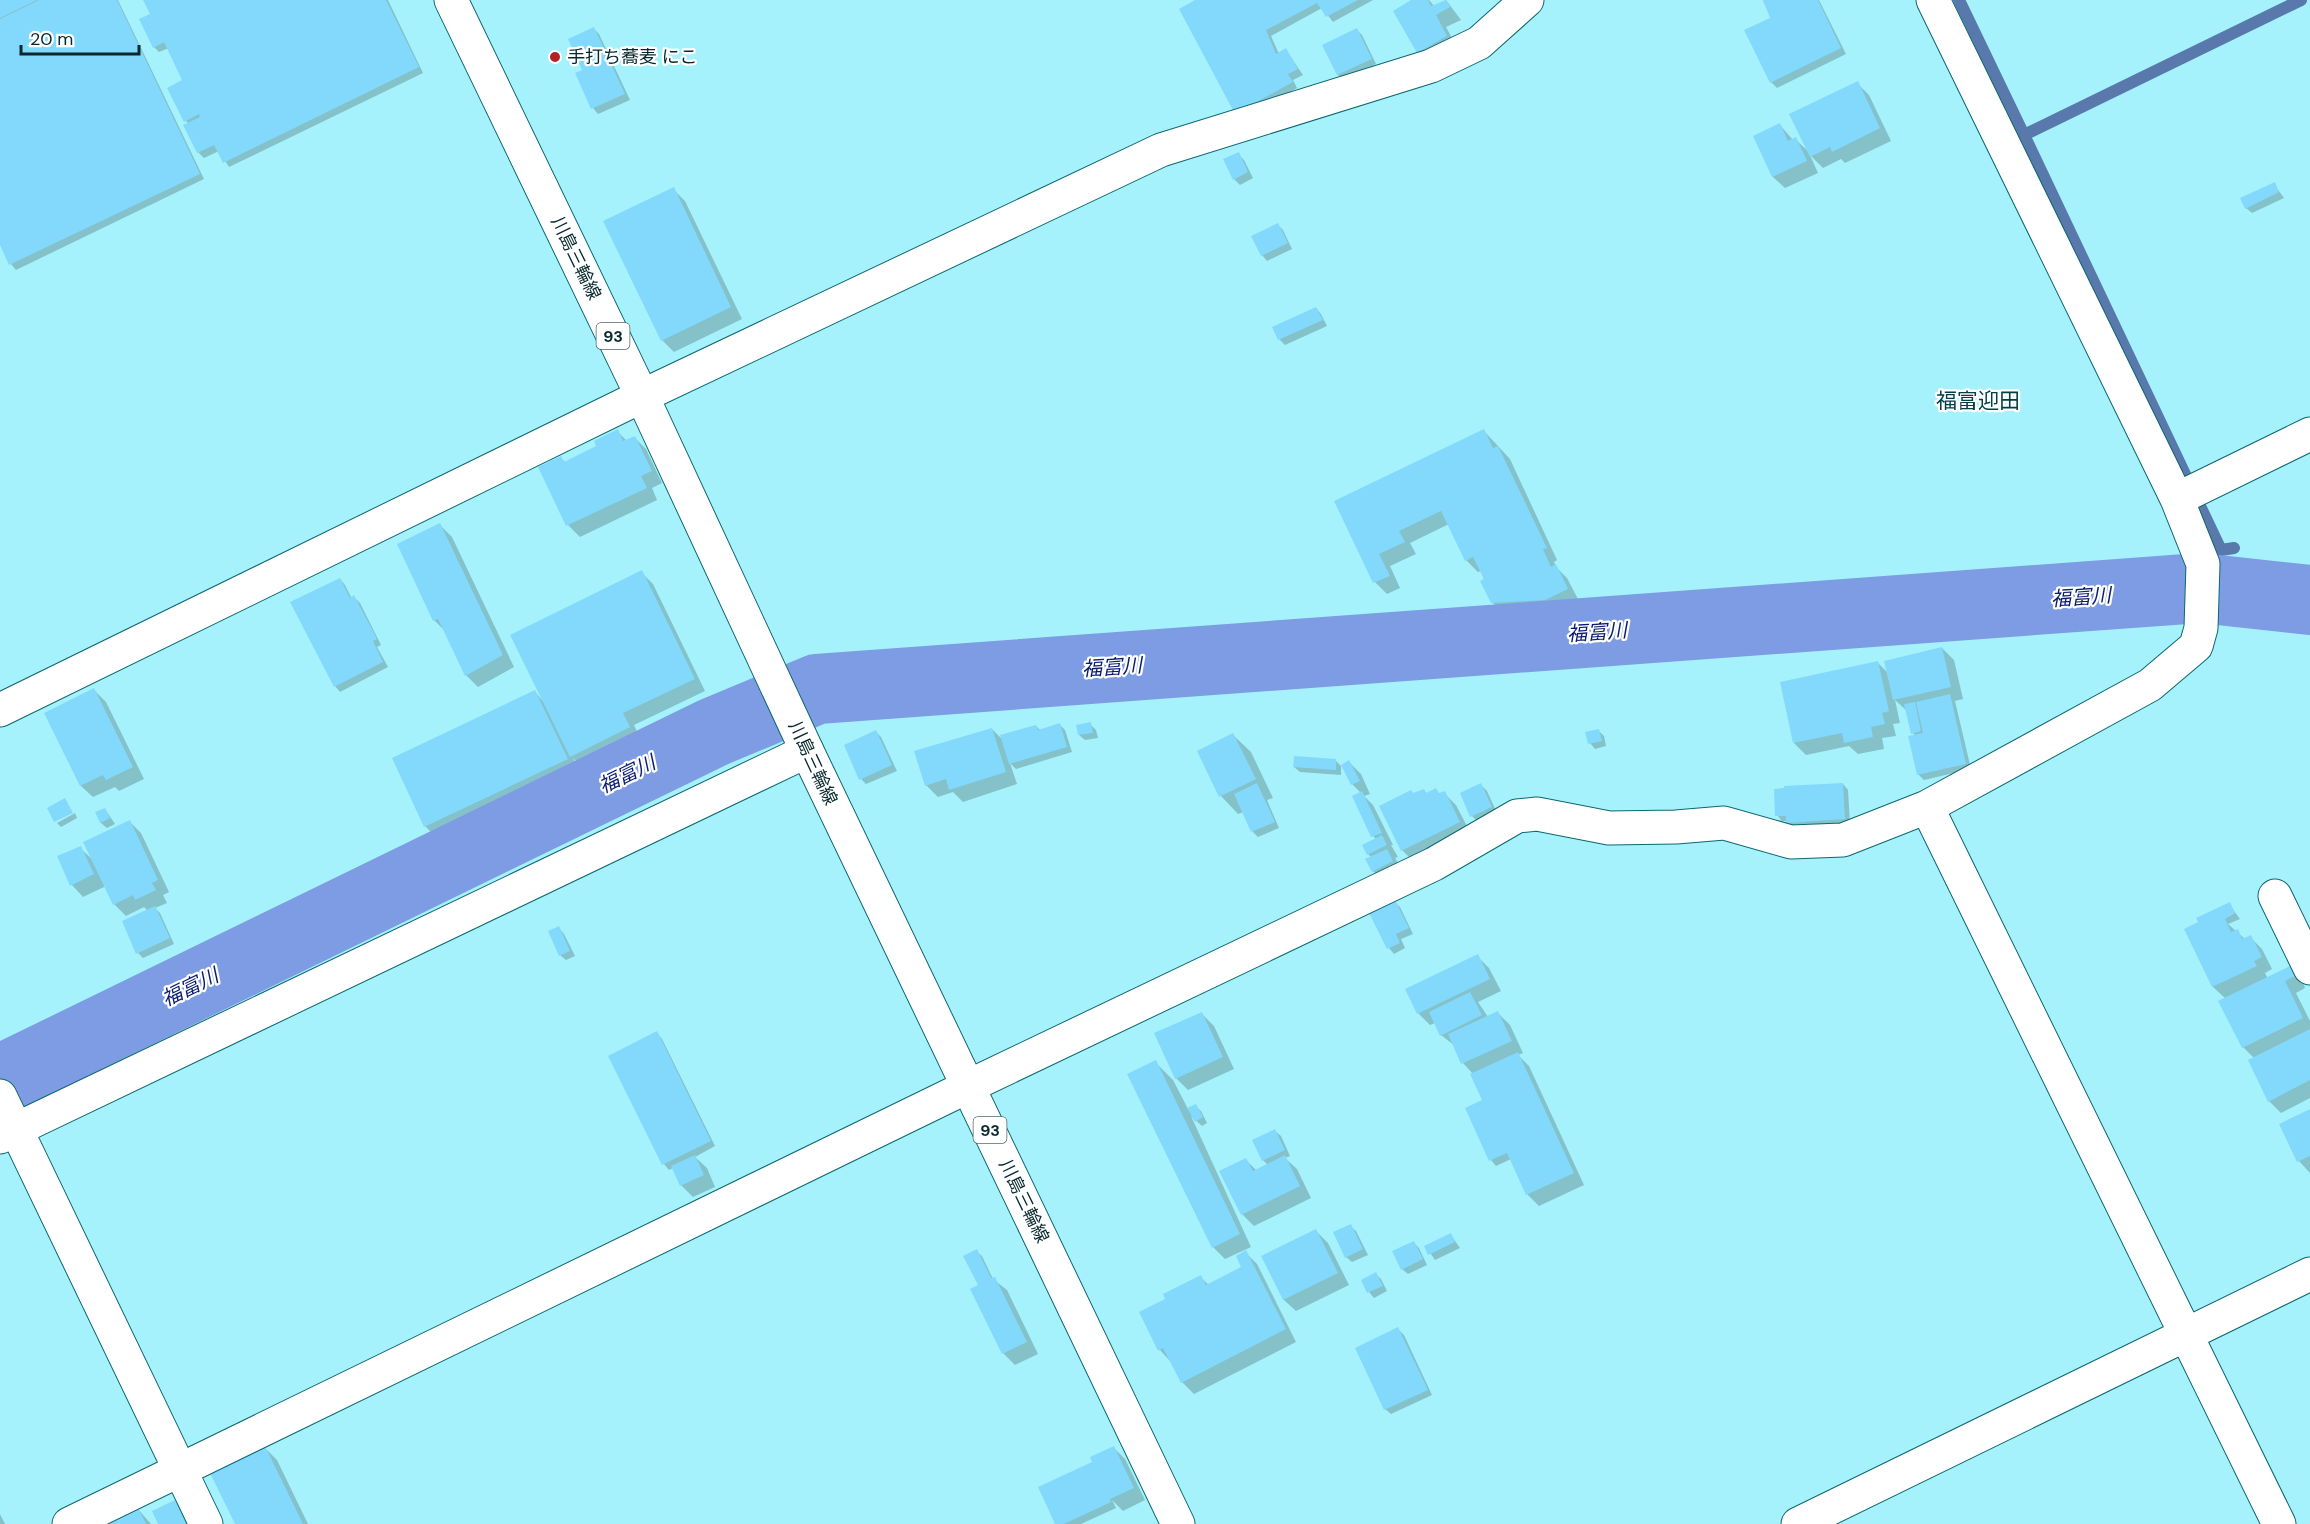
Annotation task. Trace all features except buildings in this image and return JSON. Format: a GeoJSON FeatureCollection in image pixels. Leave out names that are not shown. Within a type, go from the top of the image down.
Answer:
{"type":"FeatureCollection","features":[{"type":"Feature","properties":{"kind":"street","name":"川島三輪線"},"geometry":{"type":"LineString","coordinates":[[452,0],[642,396],[803,743],[1178,1524]]}},
{"type":"Feature","properties":{"kind":"street"},"geometry":{"type":"LineString","coordinates":[[0,710],[642,396],[1161,150],[1431,66],[1479,43],[1527,0]]}},
{"type":"Feature","properties":{"kind":"street"},"geometry":{"type":"LineString","coordinates":[[69,1524],[969,1086],[1434,864],[1516,816],[1537,814],[1609,828],[1676,827],[1724,823],[1791,842],[1844,840],[1927,807],[2150,685],[2196,646],[2201,628],[2203,564],[2188,493],[1933,0]]}},
{"type":"Feature","properties":{"kind":"street"},"geometry":{"type":"LineString","coordinates":[[2188,493],[2310,434]]}},
{"type":"Feature","properties":{"kind":"street"},"geometry":{"type":"LineString","coordinates":[[206,1524],[7,1120],[803,743]]}},
{"type":"Feature","properties":{"kind":"street"},"geometry":{"type":"LineString","coordinates":[[1927,807],[2279,1524]]}},
{"type":"Feature","properties":{"kind":"street"},"geometry":{"type":"LineString","coordinates":[[2275,896],[2310,968]]}},
{"type":"Feature","properties":{"kind":"street"},"geometry":{"type":"LineString","coordinates":[[1798,1524],[2310,1274]]}},
{"type":"Feature","properties":{"kind":"waterway"},"geometry":{"type":"LineString","coordinates":[[1959,0],[2024,135]]}},
{"type":"Feature","properties":{"kind":"waterway"},"geometry":{"type":"LineString","coordinates":[[2234,548],[2221,550],[2024,135],[2301,0]]}},
{"type":"Feature","properties":{"kind":"waterway"},"geometry":{"type":"LineString","coordinates":[[2236,591],[2237,576]]}},
{"type":"Feature","properties":{"kind":"waterway","name":"福富川"},"geometry":{"type":"LineString","coordinates":[[0,1080],[714,732],[817,689],[2200,588],[2310,600]]}},
{"type":"Feature","properties":{"kind":"place","name":"手打ち蕎麦 にこ"},"geometry":{"type":"Point","coordinates":[555,57]}},
{"type":"Feature","properties":{"kind":"district","name":"福富迎田"},"geometry":{"type":"Point","coordinates":[1978,401]}}]}
